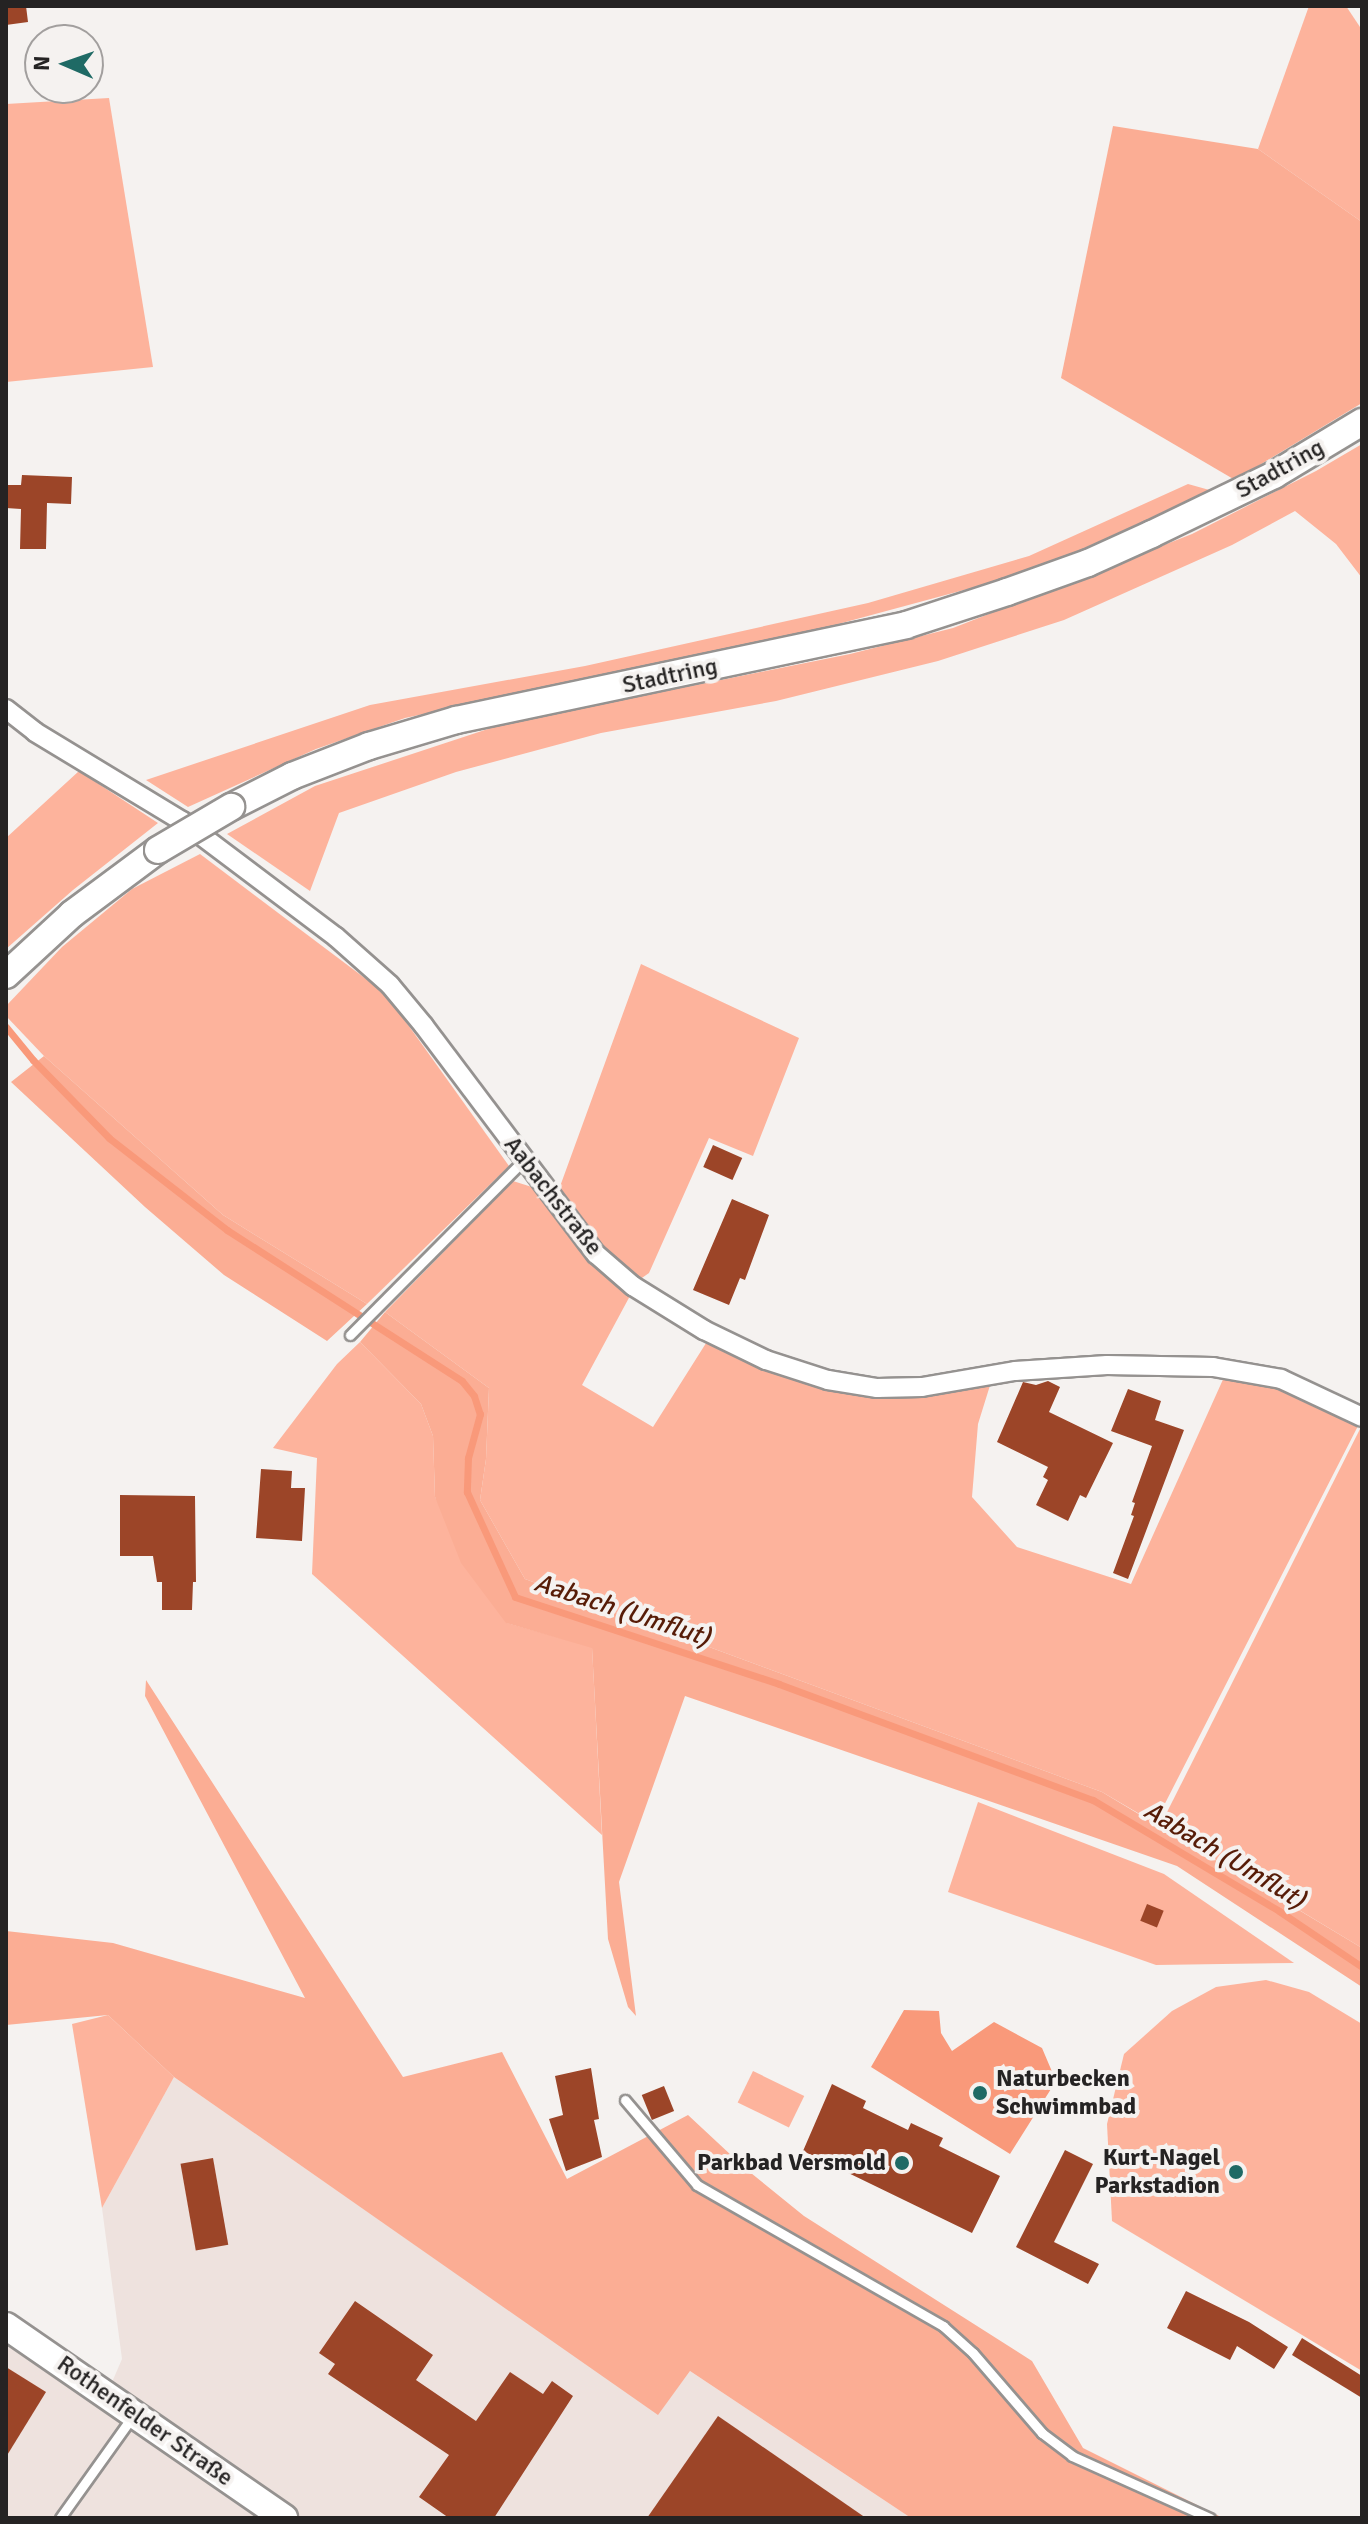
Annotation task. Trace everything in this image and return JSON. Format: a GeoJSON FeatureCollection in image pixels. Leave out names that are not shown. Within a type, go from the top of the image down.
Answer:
{"type":"FeatureCollection","features":[{"type":"Feature","properties":{"kind":"street","name":"Stadtring"},"geometry":{"type":"LineString","coordinates":[[10,971],[72,914],[158,850],[292,776],[369,746],[456,720],[906,625],[1007,592],[1088,563],[1152,534],[1274,475],[1362,422]]}},
{"type":"Feature","properties":{"kind":"street","name":"Aabachstraße"},"geometry":{"type":"LineString","coordinates":[[6,709],[35,732],[182,821],[336,937],[390,985],[596,1254],[633,1286],[704,1330],[766,1360],[828,1380],[877,1388],[922,1387],[1031,1370],[1107,1365],[1213,1367],[1281,1379],[1362,1417]]}},
{"type":"Feature","properties":{"kind":"street","name":"Rothenfelder Straße"},"geometry":{"type":"LineString","coordinates":[[6,2326],[284,2518]]}},
{"type":"Feature","properties":{"kind":"lane"},"geometry":{"type":"LineString","coordinates":[[350,1335],[523,1161]]}},
{"type":"Feature","properties":{"kind":"lane"},"geometry":{"type":"LineString","coordinates":[[625,2100],[682,2173],[697,2185],[943,2326],[973,2353],[1042,2433],[1072,2456],[1210,2518]]}},
{"type":"Feature","properties":{"kind":"lane"},"geometry":{"type":"LineString","coordinates":[[60,2518],[135,2413]]}},
{"type":"Feature","properties":{"kind":"shaded area"},"geometry":{"type":"Polygon","coordinates":[[[1309,6],[1346,6],[1362,30],[1362,222],[1258,149],[1309,6]]]}},
{"type":"Feature","properties":{"kind":"shaded area"},"geometry":{"type":"Polygon","coordinates":[[[104,98],[109,98],[153,367],[6,382],[6,104],[104,104],[104,98]]]}},
{"type":"Feature","properties":{"kind":"shaded area"},"geometry":{"type":"Polygon","coordinates":[[[1113,126],[1258,149],[1362,222],[1362,403],[1235,480],[1061,378],[1113,126]]]}},
{"type":"Feature","properties":{"kind":"shaded area"},"geometry":{"type":"Polygon","coordinates":[[[1362,444],[1362,578],[1336,544],[1295,511],[1232,545],[1064,620],[938,661],[776,701],[601,733],[456,772],[339,813],[310,891],[227,834],[315,786],[503,724],[850,654],[953,628],[1192,534],[1362,444]]]}},
{"type":"Feature","properties":{"kind":"shaded area"},"geometry":{"type":"Polygon","coordinates":[[[1188,484],[1213,491],[1096,544],[1001,580],[816,630],[405,718],[316,749],[188,807],[146,780],[370,705],[585,666],[868,603],[1029,556],[1188,484]]]}},
{"type":"Feature","properties":{"kind":"shaded area"},"geometry":{"type":"Polygon","coordinates":[[[79,771],[158,823],[73,890],[6,949],[6,838],[79,771]]]}},
{"type":"Feature","properties":{"kind":"shaded area"},"geometry":{"type":"Polygon","coordinates":[[[200,854],[386,994],[509,1166],[367,1304],[223,1215],[44,1056],[6,1016],[6,1006],[62,947],[132,889],[200,854]]]}},
{"type":"Feature","properties":{"kind":"shaded area"},"geometry":{"type":"Polygon","coordinates":[[[641,964],[799,1038],[753,1156],[709,1138],[649,1273],[639,1280],[614,1260],[558,1192],[641,964]]]}},
{"type":"Feature","properties":{"kind":"shaded area"},"geometry":{"type":"Polygon","coordinates":[[[44,1056],[223,1215],[367,1304],[327,1341],[224,1275],[145,1207],[11,1082],[44,1056]]]}},
{"type":"Feature","properties":{"kind":"shaded area"},"geometry":{"type":"Polygon","coordinates":[[[513,1181],[535,1188],[631,1294],[582,1385],[653,1427],[708,1340],[854,1392],[992,1379],[978,1424],[972,1497],[1017,1547],[1131,1584],[1225,1375],[1297,1394],[1359,1424],[1155,1823],[1102,1792],[525,1579],[480,1500],[486,1459],[489,1388],[385,1312],[513,1181]]]}},
{"type":"Feature","properties":{"kind":"shaded area"},"geometry":{"type":"Polygon","coordinates":[[[385,1312],[489,1388],[486,1459],[480,1500],[525,1579],[1102,1792],[1362,1948],[1362,1987],[1177,1866],[685,1696],[619,1882],[636,2016],[628,2007],[608,1939],[592,1648],[506,1623],[461,1563],[435,1497],[433,1436],[421,1404],[360,1342],[385,1312]]]}},
{"type":"Feature","properties":{"kind":"shaded area"},"geometry":{"type":"Polygon","coordinates":[[[360,1342],[421,1404],[433,1436],[435,1497],[507,1623],[592,1647],[602,1835],[312,1574],[317,1458],[273,1448],[337,1364],[360,1342]]]}},
{"type":"Feature","properties":{"kind":"shaded area"},"geometry":{"type":"Polygon","coordinates":[[[1362,1427],[1362,1948],[1160,1826],[1362,1427]]]}},
{"type":"Feature","properties":{"kind":"shaded area"},"geometry":{"type":"Polygon","coordinates":[[[146,1680],[403,2077],[502,2052],[567,2179],[688,2115],[746,2169],[804,2216],[1032,2361],[1083,2448],[1223,2518],[911,2518],[690,2371],[658,2415],[174,2077],[108,2015],[6,2025],[6,1931],[113,1943],[305,1998],[145,1696],[146,1680]]]}},
{"type":"Feature","properties":{"kind":"shaded area"},"geometry":{"type":"Polygon","coordinates":[[[978,1802],[1164,1874],[1294,1963],[1156,1965],[948,1892],[978,1802]]]}},
{"type":"Feature","properties":{"kind":"shaded area","name":"Kurt-Nagel Parkstadion"},"geometry":{"type":"Polygon","coordinates":[[[1266,1980],[1309,1992],[1362,2024],[1362,2371],[1112,2221],[1107,2124],[1124,2054],[1172,2011],[1216,1987],[1266,1980]]]}},
{"type":"Feature","properties":{"kind":"shaded area","name":"Naturbecken Schwimmbad"},"geometry":{"type":"Polygon","coordinates":[[[904,2010],[939,2011],[941,2033],[952,2051],[994,2022],[1042,2048],[1056,2081],[1010,2154],[871,2067],[904,2010]]]}},
{"type":"Feature","properties":{"kind":"shaded area"},"geometry":{"type":"Polygon","coordinates":[[[108,2015],[174,2077],[102,2208],[72,2024],[108,2015]]]}},
{"type":"Feature","properties":{"kind":"shaded area"},"geometry":{"type":"Polygon","coordinates":[[[753,2071],[804,2096],[789,2127],[738,2102],[753,2071]]]}},
{"type":"Feature","properties":{"kind":"shaded area"},"geometry":{"type":"Polygon","coordinates":[[[174,2077],[658,2414],[690,2371],[911,2518],[6,2518],[6,2341],[103,2403],[122,2359],[102,2208],[174,2077]]]}},
{"type":"Feature","properties":{"kind":"building"},"geometry":{"type":"Polygon","coordinates":[[[6,6],[26,6],[28,22],[6,25],[6,6]]]}},
{"type":"Feature","properties":{"kind":"building"},"geometry":{"type":"Polygon","coordinates":[[[22,475],[72,477],[71,504],[47,503],[46,549],[20,549],[21,509],[6,508],[6,485],[21,485],[22,475]]]}},
{"type":"Feature","properties":{"kind":"building"},"geometry":{"type":"Polygon","coordinates":[[[713,1145],[742,1158],[732,1180],[703,1167],[713,1145]]]}},
{"type":"Feature","properties":{"kind":"building"},"geometry":{"type":"Polygon","coordinates":[[[732,1199],[769,1215],[745,1280],[740,1278],[729,1305],[693,1290],[732,1199]]]}},
{"type":"Feature","properties":{"kind":"building"},"geometry":{"type":"Polygon","coordinates":[[[1048,1381],[1060,1387],[1049,1412],[1113,1443],[1086,1498],[1080,1495],[1068,1521],[1036,1505],[1048,1480],[1043,1477],[1048,1467],[997,1442],[1023,1382],[1036,1385],[1048,1381]]]}},
{"type":"Feature","properties":{"kind":"building"},"geometry":{"type":"Polygon","coordinates":[[[1128,1389],[1161,1401],[1155,1420],[1184,1430],[1128,1579],[1113,1573],[1134,1516],[1131,1515],[1135,1503],[1132,1502],[1152,1446],[1111,1431],[1128,1389]]]}},
{"type":"Feature","properties":{"kind":"building"},"geometry":{"type":"Polygon","coordinates":[[[261,1469],[292,1471],[291,1488],[305,1488],[302,1541],[256,1538],[261,1469]]]}},
{"type":"Feature","properties":{"kind":"building"},"geometry":{"type":"Polygon","coordinates":[[[120,1495],[195,1496],[196,1582],[193,1582],[192,1610],[162,1610],[162,1582],[157,1582],[153,1556],[120,1556],[120,1495]]]}},
{"type":"Feature","properties":{"kind":"building"},"geometry":{"type":"Polygon","coordinates":[[[1147,1904],[1164,1911],[1157,1927],[1140,1921],[1147,1904]]]}},
{"type":"Feature","properties":{"kind":"building"},"geometry":{"type":"Polygon","coordinates":[[[591,2068],[599,2119],[594,2120],[602,2157],[566,2171],[549,2119],[563,2115],[555,2076],[591,2068]]]}},
{"type":"Feature","properties":{"kind":"building","name":"Parkbad Versmold"},"geometry":{"type":"Polygon","coordinates":[[[832,2084],[866,2101],[863,2108],[908,2130],[911,2123],[943,2138],[939,2146],[1000,2176],[972,2233],[803,2151],[832,2084]]]}},
{"type":"Feature","properties":{"kind":"building"},"geometry":{"type":"Polygon","coordinates":[[[664,2086],[674,2111],[652,2120],[642,2095],[664,2086]]]}},
{"type":"Feature","properties":{"kind":"building"},"geometry":{"type":"Polygon","coordinates":[[[1065,2150],[1093,2164],[1054,2242],[1099,2264],[1088,2284],[1016,2247],[1065,2150]]]}},
{"type":"Feature","properties":{"kind":"building"},"geometry":{"type":"Polygon","coordinates":[[[213,2158],[228,2245],[196,2250],[181,2164],[213,2158]]]}},
{"type":"Feature","properties":{"kind":"building"},"geometry":{"type":"Polygon","coordinates":[[[1186,2291],[1249,2322],[1288,2347],[1274,2369],[1237,2346],[1230,2360],[1167,2328],[1186,2291]]]}},
{"type":"Feature","properties":{"kind":"building"},"geometry":{"type":"Polygon","coordinates":[[[355,2301],[433,2355],[416,2380],[476,2421],[510,2372],[543,2394],[552,2381],[573,2396],[494,2518],[449,2518],[419,2497],[449,2455],[328,2374],[335,2364],[319,2353],[355,2301]]]}},
{"type":"Feature","properties":{"kind":"building"},"geometry":{"type":"Polygon","coordinates":[[[1302,2338],[1362,2376],[1362,2398],[1292,2355],[1302,2338]]]}},
{"type":"Feature","properties":{"kind":"building"},"geometry":{"type":"Polygon","coordinates":[[[6,2367],[46,2392],[6,2457],[6,2367]]]}},
{"type":"Feature","properties":{"kind":"building"},"geometry":{"type":"Polygon","coordinates":[[[718,2416],[750,2438],[866,2518],[647,2518],[718,2416]]]}},
{"type":"Feature","properties":{"kind":"waterway","name":"Aabach (Umflut)"},"geometry":{"type":"LineString","coordinates":[[6,1027],[33,1060],[109,1138],[227,1230],[462,1381],[474,1396],[480,1414],[468,1458],[467,1492],[515,1597],[779,1684],[1093,1800],[1279,1911],[1362,1967]]}},
{"type":"Feature","properties":{"kind":"place","name":"Naturbecken Schwimmbad"},"geometry":{"type":"Point","coordinates":[980,2093]}},
{"type":"Feature","properties":{"kind":"place","name":"Parkbad Versmold"},"geometry":{"type":"Point","coordinates":[902,2163]}},
{"type":"Feature","properties":{"kind":"place","name":"Kurt-Nagel Parkstadion"},"geometry":{"type":"Point","coordinates":[1236,2172]}}]}
